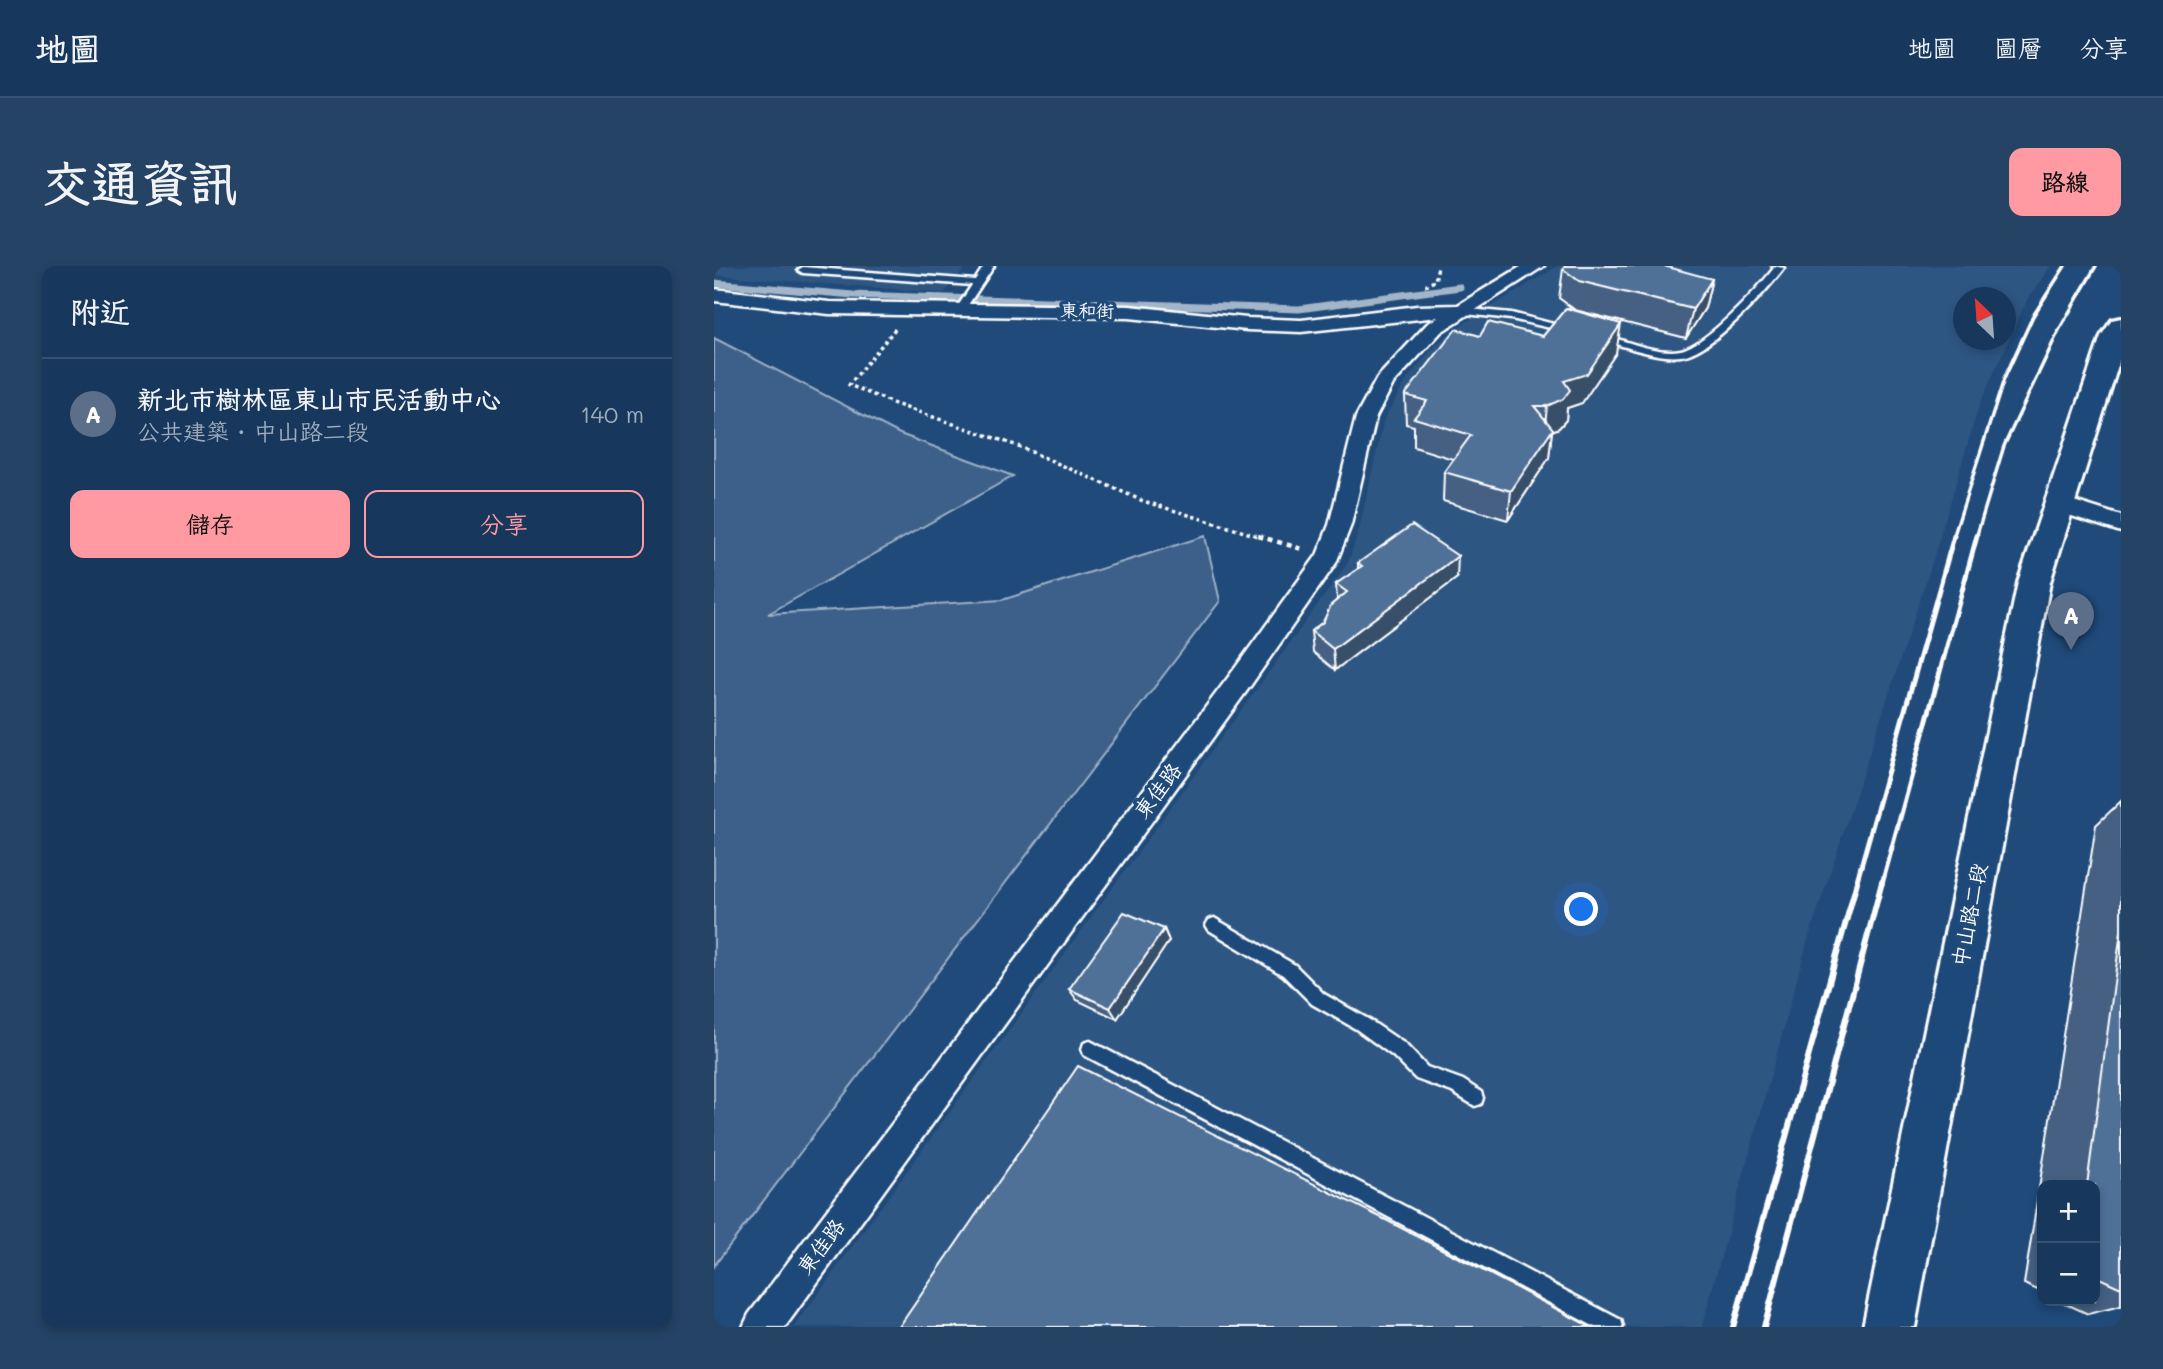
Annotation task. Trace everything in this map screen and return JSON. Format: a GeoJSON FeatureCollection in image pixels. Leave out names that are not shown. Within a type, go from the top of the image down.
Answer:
{"type":"FeatureCollection","features":[{"type":"Feature","properties":{"kind":"main road","name":"中山路二段"},"geometry":{"type":"LineString","coordinates":[[1889,1327],[2034,582],[2115,336],[2121,326]]}},
{"type":"Feature","properties":{"kind":"main road","name":"中山路二段"},"geometry":{"type":"LineString","coordinates":[[2058,504],[2121,381]]}},
{"type":"Feature","properties":{"kind":"street","name":"東佳路"},"geometry":{"type":"LineString","coordinates":[[762,1327],[1226,700],[1328,557],[1340,525],[1366,417],[1384,382],[1434,328],[1535,266]]}},
{"type":"Feature","properties":{"kind":"street","name":"東和街"},"geometry":{"type":"LineString","coordinates":[[714,295],[829,307],[911,310],[963,306],[1129,312],[1247,324],[1301,326],[1417,312],[1459,311]]}},
{"type":"Feature","properties":{"kind":"street"},"geometry":{"type":"LineString","coordinates":[[2058,504],[2121,524]]}},
{"type":"Feature","properties":{"kind":"lane"},"geometry":{"type":"LineString","coordinates":[[963,306],[989,266]]}},
{"type":"Feature","properties":{"kind":"lane"},"geometry":{"type":"LineString","coordinates":[[1459,311],[1511,316],[1682,353],[1700,345],[1769,282],[1779,268],[1777,266]]}},
{"type":"Feature","properties":{"kind":"lane"},"geometry":{"type":"LineString","coordinates":[[803,270],[976,285]]}},
{"type":"Feature","properties":{"kind":"lane"},"geometry":{"type":"LineString","coordinates":[[1214,925],[1226,935],[1255,948],[1289,970],[1318,999],[1362,1024],[1399,1050],[1422,1073],[1457,1086],[1475,1098]]}},
{"type":"Feature","properties":{"kind":"lane"},"geometry":{"type":"LineString","coordinates":[[1090,1049],[1614,1327]]}},
{"type":"Feature","properties":{"kind":"path"},"geometry":{"type":"LineString","coordinates":[[1427,287],[1427,284],[1435,281],[1438,266]]}},
{"type":"Feature","properties":{"kind":"path"},"geometry":{"type":"LineString","coordinates":[[911,310],[849,384],[895,404],[1018,446],[1143,501],[1328,557]]}},
{"type":"Feature","properties":{"kind":"shaded area"},"geometry":{"type":"Polygon","coordinates":[[[714,266],[967,266],[944,293],[714,275],[714,266]]]}},
{"type":"Feature","properties":{"kind":"shaded area"},"geometry":{"type":"Polygon","coordinates":[[[1558,266],[2051,266],[2028,298],[2016,324],[2016,287],[1953,287],[1953,350],[2004,350],[1979,406],[1932,563],[1807,943],[1702,1327],[794,1327],[1348,563],[1359,530],[1384,419],[1406,381],[1431,350],[1453,330],[1558,266]]]}},
{"type":"Feature","properties":{"kind":"shaded area"},"geometry":{"type":"Polygon","coordinates":[[[714,338],[900,434],[1013,476],[768,614],[1002,600],[1205,536],[1220,601],[714,1266],[714,338]]]}},
{"type":"Feature","properties":{"kind":"building"},"geometry":{"type":"Polygon","coordinates":[[[1565,266],[1664,266],[1712,279],[1693,309],[1579,281],[1563,269],[1565,266]]]}},
{"type":"Feature","properties":{"kind":"building"},"geometry":{"type":"Polygon","coordinates":[[[1566,308],[1621,324],[1587,374],[1564,381],[1570,390],[1563,399],[1547,406],[1534,406],[1553,429],[1511,491],[1444,472],[1471,435],[1414,418],[1427,401],[1405,395],[1456,329],[1480,336],[1488,322],[1543,336],[1566,308]]]}},
{"type":"Feature","properties":{"kind":"building"},"geometry":{"type":"Polygon","coordinates":[[[1412,525],[1458,556],[1333,649],[1311,631],[1323,622],[1331,605],[1347,592],[1336,584],[1362,566],[1358,563],[1412,525]]]}},
{"type":"Feature","properties":{"kind":"building"},"geometry":{"type":"Polygon","coordinates":[[[1124,912],[1164,929],[1110,1008],[1069,989],[1124,912]]]}},
{"type":"Feature","properties":{"kind":"building"},"geometry":{"type":"Polygon","coordinates":[[[2121,931],[2121,1288],[2100,1278],[2100,1180],[2088,1180],[2121,931]]]}},
{"type":"Feature","properties":{"kind":"building"},"geometry":{"type":"Polygon","coordinates":[[[1078,1066],[1388,1221],[1591,1327],[899,1327],[1078,1066]]]}},
{"type":"Feature","properties":{"kind":"waterway"},"geometry":{"type":"LineString","coordinates":[[714,283],[853,295],[1299,309],[1460,287]]}},
{"type":"Feature","properties":{"kind":"railway"},"geometry":{"type":"LineString","coordinates":[[1953,538],[2004,379],[2033,316],[2065,266]]}},
{"type":"Feature","properties":{"kind":"railway"},"geometry":{"type":"LineString","coordinates":[[1976,538],[2004,446],[2059,330],[2096,266]]}},
{"type":"Feature","properties":{"kind":"railway"},"geometry":{"type":"LineString","coordinates":[[1856,884],[1954,536]]}},
{"type":"Feature","properties":{"kind":"railway"},"geometry":{"type":"LineString","coordinates":[[1882,884],[1977,536]]}},
{"type":"Feature","properties":{"kind":"railway"},"geometry":{"type":"LineString","coordinates":[[1733,1327],[1857,882]]}},
{"type":"Feature","properties":{"kind":"railway"},"geometry":{"type":"LineString","coordinates":[[1764,1327],[1882,882]]}},
{"type":"Feature","properties":{"kind":"place","name":"新北市樹林區東山市民活動中心"},"geometry":{"type":"Point","coordinates":[2071,650]}}]}
